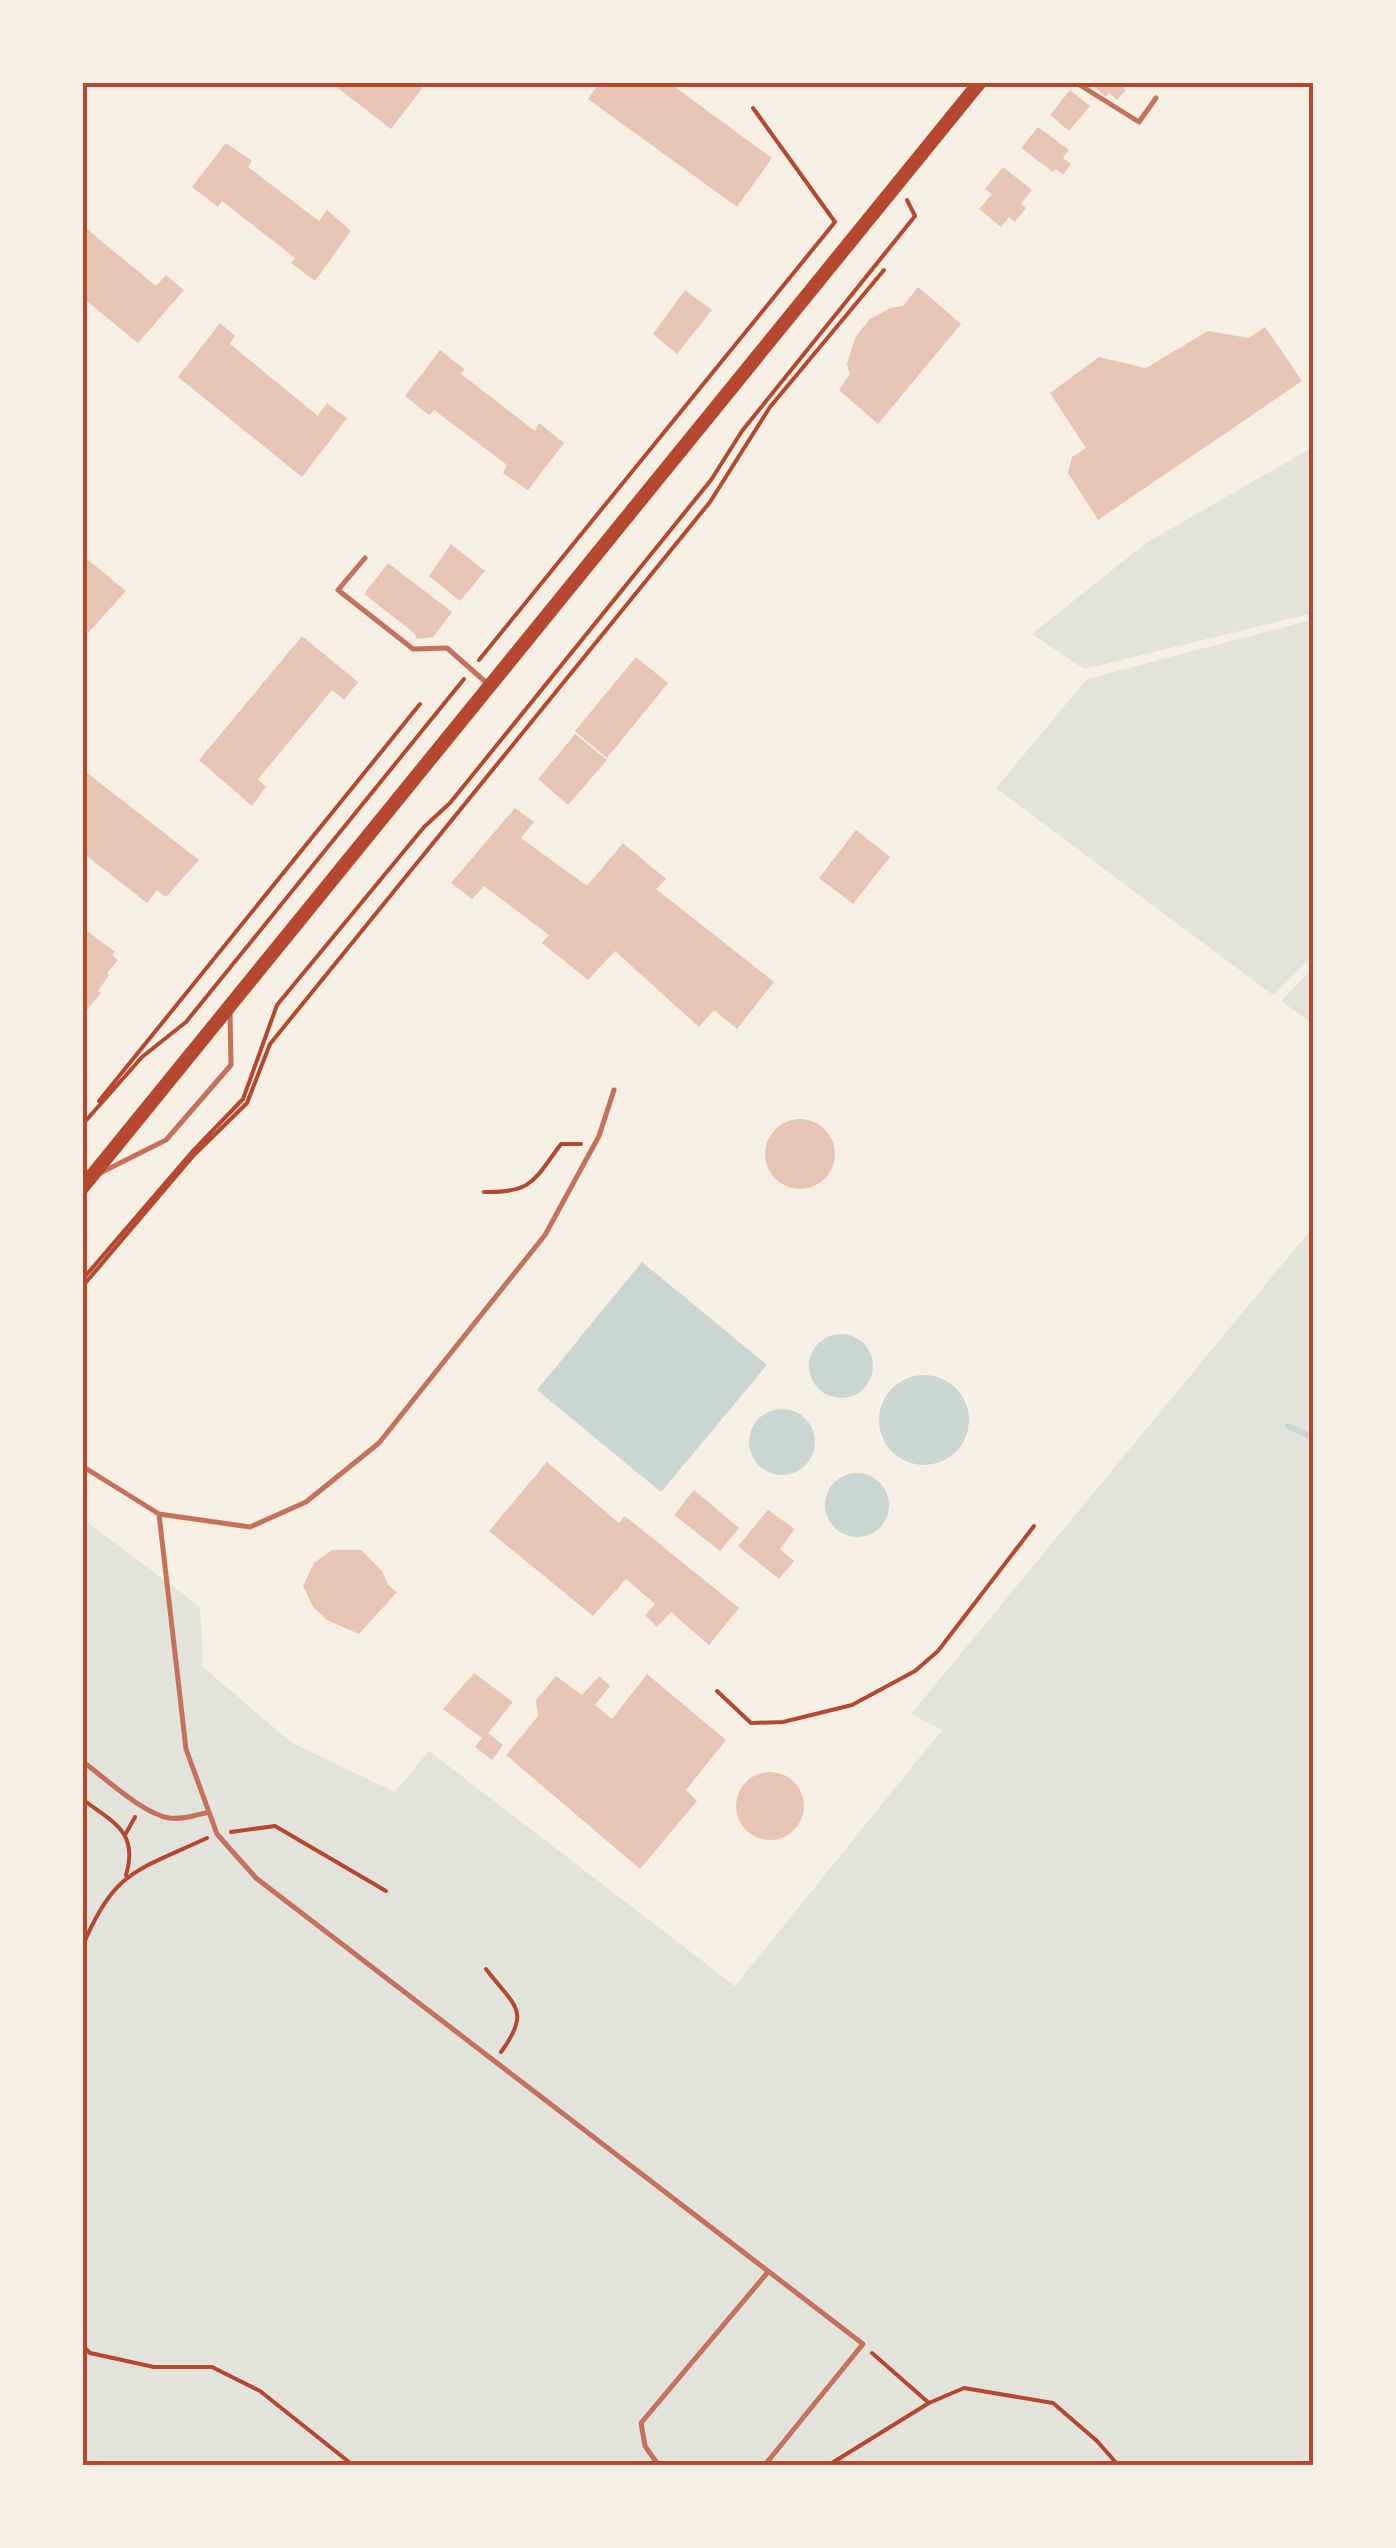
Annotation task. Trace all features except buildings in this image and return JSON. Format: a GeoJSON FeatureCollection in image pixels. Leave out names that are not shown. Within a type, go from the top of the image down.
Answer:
{"type":"FeatureCollection","features":[{"type":"Feature","properties":{"kind":"main road"},"geometry":{"type":"LineString","coordinates":[[87,1182],[980,82]]}},
{"type":"Feature","properties":{"kind":"lane"},"geometry":{"type":"LineString","coordinates":[[1074,82],[1139,122],[1156,98]]}},
{"type":"Feature","properties":{"kind":"lane"},"geometry":{"type":"LineString","coordinates":[[365,558],[338,590],[413,650],[447,648],[491,686]]}},
{"type":"Feature","properties":{"kind":"lane"},"geometry":{"type":"LineString","coordinates":[[87,1182],[166,1140],[231,1065],[230,1008]]}},
{"type":"Feature","properties":{"kind":"lane"},"geometry":{"type":"LineString","coordinates":[[82,1466],[159,1514],[250,1527],[306,1502],[379,1443],[545,1235],[595,1144],[614,1090]]}},
{"type":"Feature","properties":{"kind":"lane"},"geometry":{"type":"LineString","coordinates":[[159,1514],[186,1748],[217,1834],[256,1878],[863,2344],[764,2466]]}},
{"type":"Feature","properties":{"kind":"lane"},"geometry":{"type":"LineString","coordinates":[[82,1761],[164,1818],[209,1812]]}},
{"type":"Feature","properties":{"kind":"lane"},"geometry":{"type":"LineString","coordinates":[[659,2466],[645,2446],[642,2423],[768,2272]]}},
{"type":"Feature","properties":{"kind":"path"},"geometry":{"type":"LineString","coordinates":[[82,1124],[142,1057],[186,1022],[835,222],[753,108]]}},
{"type":"Feature","properties":{"kind":"path"},"geometry":{"type":"LineString","coordinates":[[82,1284],[192,1152],[243,1099],[278,1006],[424,827],[450,802],[711,480],[742,431],[915,216],[898,184]]}},
{"type":"Feature","properties":{"kind":"path"},"geometry":{"type":"LineString","coordinates":[[82,1284],[246,1103],[270,1044],[710,502],[770,407],[884,270]]}},
{"type":"Feature","properties":{"kind":"path"},"geometry":{"type":"LineString","coordinates":[[82,1124],[420,704]]}},
{"type":"Feature","properties":{"kind":"path"},"geometry":{"type":"LineString","coordinates":[[484,1192],[513,1193],[529,1186],[561,1144],[595,1144]]}},
{"type":"Feature","properties":{"kind":"path"},"geometry":{"type":"LineString","coordinates":[[717,1691],[750,1723],[813,1717],[852,1705],[915,1670],[938,1651],[1034,1526]]}},
{"type":"Feature","properties":{"kind":"path"},"geometry":{"type":"LineString","coordinates":[[82,1799],[122,1829],[131,1858],[126,1875],[98,1908],[82,1948]]}},
{"type":"Feature","properties":{"kind":"path"},"geometry":{"type":"LineString","coordinates":[[125,1835],[136,1815]]}},
{"type":"Feature","properties":{"kind":"path"},"geometry":{"type":"LineString","coordinates":[[126,1875],[217,1834],[275,1826],[386,1891]]}},
{"type":"Feature","properties":{"kind":"path"},"geometry":{"type":"LineString","coordinates":[[486,1969],[518,2012],[518,2028],[494,2061]]}},
{"type":"Feature","properties":{"kind":"path"},"geometry":{"type":"LineString","coordinates":[[863,2344],[928,2403]]}},
{"type":"Feature","properties":{"kind":"path"},"geometry":{"type":"LineString","coordinates":[[82,2345],[90,2352],[154,2368],[212,2367],[260,2391],[354,2466]]}},
{"type":"Feature","properties":{"kind":"path"},"geometry":{"type":"LineString","coordinates":[[827,2466],[928,2403],[964,2388],[1053,2403],[1119,2466]]}},
{"type":"Feature","properties":{"kind":"shaded area"},"geometry":{"type":"Polygon","coordinates":[[[1313,447],[1313,613],[1084,669],[1032,634],[1146,543],[1313,447]]]}},
{"type":"Feature","properties":{"kind":"shaded area"},"geometry":{"type":"Polygon","coordinates":[[[1311,620],[1313,955],[1273,995],[996,788],[1087,679],[1311,620]]]}},
{"type":"Feature","properties":{"kind":"shaded area"},"geometry":{"type":"Polygon","coordinates":[[[1313,968],[1313,1024],[1281,1001],[1313,968]]]}},
{"type":"Feature","properties":{"kind":"shaded area"},"geometry":{"type":"Polygon","coordinates":[[[1313,1227],[1313,2465],[83,2465],[82,1518],[200,1607],[203,1667],[292,1743],[395,1792],[429,1751],[735,1986],[942,1730],[911,1714],[1313,1227]]]}},
{"type":"Feature","properties":{"kind":"shaded area"},"geometry":{"type":"Polygon","coordinates":[[[642,1262],[767,1365],[661,1492],[537,1390],[642,1262]]]}},
{"type":"Feature","properties":{"kind":"shaded area"},"geometry":{"type":"Polygon","coordinates":[[[841,1334],[864,1343],[873,1366],[864,1389],[841,1398],[818,1389],[809,1366],[818,1343],[841,1334]]]}},
{"type":"Feature","properties":{"kind":"shaded area"},"geometry":{"type":"Polygon","coordinates":[[[924,1375],[941,1378],[956,1388],[966,1403],[966,1437],[956,1452],[941,1462],[924,1465],[907,1462],[892,1452],[882,1437],[879,1420],[882,1403],[892,1388],[907,1378],[924,1375]]]}},
{"type":"Feature","properties":{"kind":"shaded area"},"geometry":{"type":"Polygon","coordinates":[[[782,1409],[805,1419],[815,1442],[805,1465],[782,1475],[759,1465],[749,1442],[759,1419],[782,1409]]]}},
{"type":"Feature","properties":{"kind":"shaded area"},"geometry":{"type":"Polygon","coordinates":[[[857,1473],[880,1482],[889,1505],[880,1528],[857,1537],[834,1528],[825,1505],[834,1482],[857,1473]]]}},
{"type":"Feature","properties":{"kind":"waterway"},"geometry":{"type":"LineString","coordinates":[[1288,1426],[1314,1438]]}}]}
